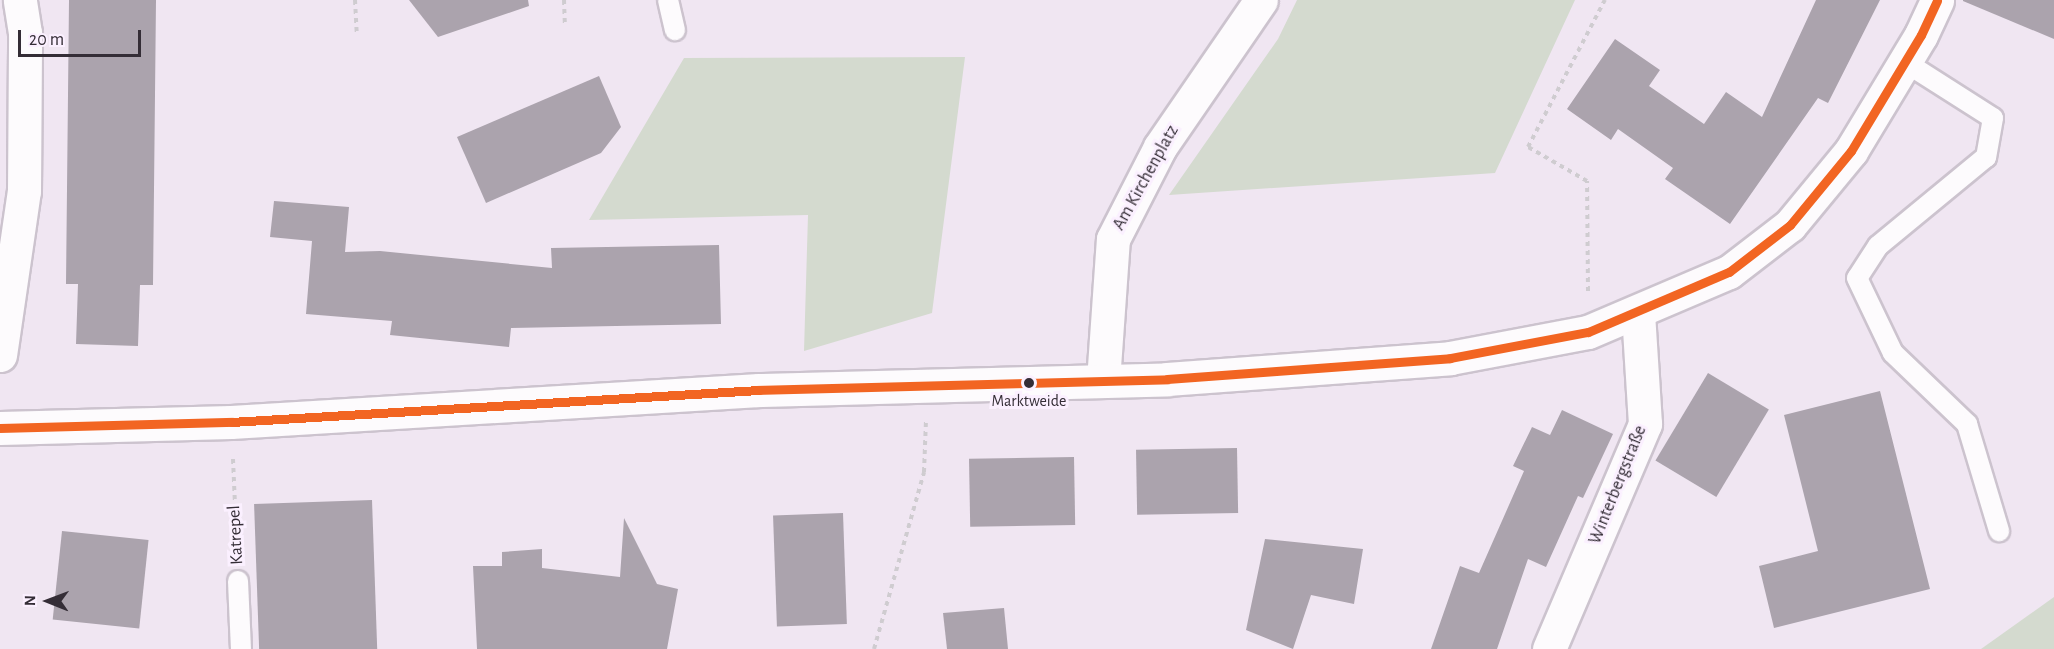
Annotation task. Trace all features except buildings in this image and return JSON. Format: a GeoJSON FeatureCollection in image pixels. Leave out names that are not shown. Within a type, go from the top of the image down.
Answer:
{"type":"FeatureCollection","features":[{"type":"Feature","properties":{"kind":"street"},"geometry":{"type":"LineString","coordinates":[[0,355],[24,191],[25,33],[20,0]]}},
{"type":"Feature","properties":{"kind":"street","name":"Am Kirchenplatz"},"geometry":{"type":"LineString","coordinates":[[1103,381],[1113,239],[1160,147],[1261,0]]}},
{"type":"Feature","properties":{"kind":"street"},"geometry":{"type":"LineString","coordinates":[[0,428],[231,422],[561,400],[926,385],[1103,381],[1450,358],[1588,332],[1638,314],[1729,272],[1790,225],[1851,151],[1905,62],[1937,0]]}},
{"type":"Feature","properties":{"kind":"street","name":"Winterbergstraße"},"geometry":{"type":"LineString","coordinates":[[1549,649],[1646,424],[1638,314]]}},
{"type":"Feature","properties":{"kind":"lane"},"geometry":{"type":"LineString","coordinates":[[668,0],[675,30]]}},
{"type":"Feature","properties":{"kind":"lane"},"geometry":{"type":"LineString","coordinates":[[1905,62],[1993,118],[1986,157],[1878,246],[1857,278],[1893,353],[1967,424],[1999,531]]}},
{"type":"Feature","properties":{"kind":"lane","name":"Katrepel"},"geometry":{"type":"LineString","coordinates":[[238,581],[241,649]]}},
{"type":"Feature","properties":{"kind":"path"},"geometry":{"type":"LineString","coordinates":[[355,0],[357,34]]}},
{"type":"Feature","properties":{"kind":"path"},"geometry":{"type":"LineString","coordinates":[[564,0],[565,26]]}},
{"type":"Feature","properties":{"kind":"path"},"geometry":{"type":"LineString","coordinates":[[1588,332],[1587,181],[1528,147],[1605,0]]}},
{"type":"Feature","properties":{"kind":"path"},"geometry":{"type":"LineString","coordinates":[[874,649],[924,472],[926,385]]}},
{"type":"Feature","properties":{"kind":"path","name":"Katrepel"},"geometry":{"type":"LineString","coordinates":[[231,422],[238,581]]}},
{"type":"Feature","properties":{"kind":"shaded area"},"geometry":{"type":"Polygon","coordinates":[[[1297,0],[1575,0],[1495,173],[1169,195],[1278,39],[1297,0]]]}},
{"type":"Feature","properties":{"kind":"shaded area"},"geometry":{"type":"Polygon","coordinates":[[[965,57],[932,313],[804,351],[808,215],[589,220],[684,58],[965,57]]]}},
{"type":"Feature","properties":{"kind":"shaded area"},"geometry":{"type":"Polygon","coordinates":[[[2054,597],[2054,649],[1981,649],[2054,597]]]}},
{"type":"Feature","properties":{"kind":"transit line"},"geometry":{"type":"LineString","coordinates":[[0,428],[231,422],[759,390],[1167,379],[1450,358],[1588,332],[1729,272],[1790,225],[1851,151],[1921,35],[1937,0]]}},
{"type":"Feature","properties":{"kind":"place","name":"Marktweide"},"geometry":{"type":"Point","coordinates":[1029,383]}}]}
